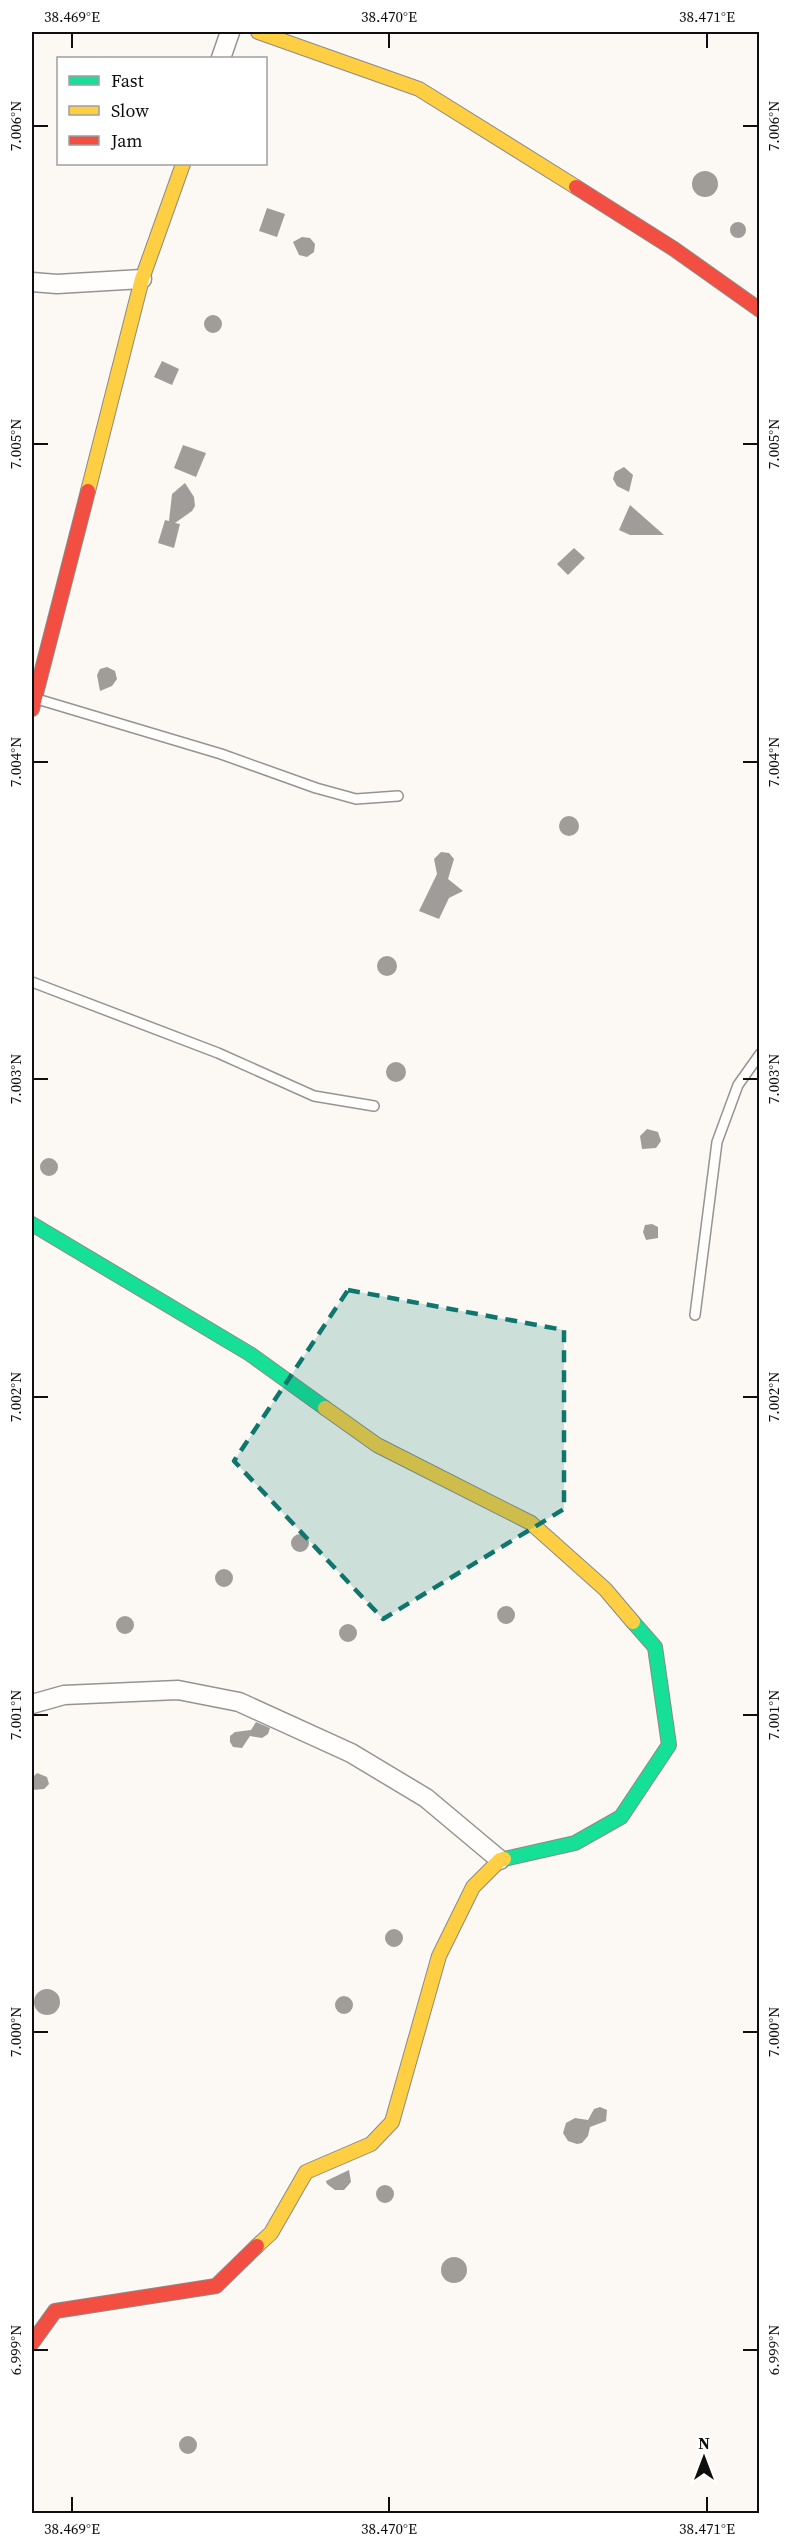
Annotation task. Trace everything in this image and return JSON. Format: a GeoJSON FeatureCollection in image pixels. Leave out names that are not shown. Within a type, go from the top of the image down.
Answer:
{"type":"FeatureCollection","features":[{"type":"Feature","properties":{"kind":"street"},"geometry":{"type":"LineString","coordinates":[[221,57],[230,32]]}},
{"type":"Feature","properties":{"kind":"street"},"geometry":{"type":"LineString","coordinates":[[258,32],[419,89],[674,249],[759,310]]}},
{"type":"Feature","properties":{"kind":"street"},"geometry":{"type":"LineString","coordinates":[[33,704],[142,279],[183,165]]}},
{"type":"Feature","properties":{"kind":"street"},"geometry":{"type":"LineString","coordinates":[[32,282],[57,284],[142,279]]}},
{"type":"Feature","properties":{"kind":"street"},"geometry":{"type":"LineString","coordinates":[[32,1224],[250,1354],[377,1445],[531,1523],[605,1589],[655,1647],[669,1744],[621,1817],[574,1843],[500,1860],[473,1887],[439,1956],[392,2122],[371,2144],[306,2172],[271,2233],[216,2286],[55,2311],[32,2343]]}},
{"type":"Feature","properties":{"kind":"street"},"geometry":{"type":"LineString","coordinates":[[32,1704],[64,1695],[178,1690],[239,1702],[351,1753],[426,1798],[500,1860]]}},
{"type":"Feature","properties":{"kind":"lane"},"geometry":{"type":"LineString","coordinates":[[33,704],[221,754],[316,788],[356,799],[398,796]]}},
{"type":"Feature","properties":{"kind":"lane"},"geometry":{"type":"LineString","coordinates":[[32,982],[218,1053],[314,1096],[374,1106]]}},
{"type":"Feature","properties":{"kind":"lane"},"geometry":{"type":"LineString","coordinates":[[695,1315],[717,1142],[738,1085],[759,1054]]}},
{"type":"Feature","properties":{"kind":"highlighted area"},"geometry":{"type":"Polygon","coordinates":[[[348,1290],[564,1330],[564,1509],[383,1619],[234,1461],[348,1290]]]}},
{"type":"Feature","properties":{"kind":"building"},"geometry":{"type":"Polygon","coordinates":[[[705,171],[714,175],[718,184],[714,193],[705,197],[696,193],[692,184],[696,175],[705,171]]]}},
{"type":"Feature","properties":{"kind":"building"},"geometry":{"type":"Polygon","coordinates":[[[267,208],[285,214],[277,237],[259,231],[267,208]]]}},
{"type":"Feature","properties":{"kind":"building"},"geometry":{"type":"Polygon","coordinates":[[[738,222],[744,224],[746,230],[744,236],[738,238],[732,236],[730,230],[732,224],[738,222]]]}},
{"type":"Feature","properties":{"kind":"building"},"geometry":{"type":"Polygon","coordinates":[[[302,237],[310,238],[315,244],[314,252],[307,257],[299,255],[293,242],[302,237]]]}},
{"type":"Feature","properties":{"kind":"building"},"geometry":{"type":"Polygon","coordinates":[[[213,315],[219,318],[222,324],[219,330],[213,333],[207,330],[204,324],[207,318],[213,315]]]}},
{"type":"Feature","properties":{"kind":"building"},"geometry":{"type":"Polygon","coordinates":[[[162,361],[179,369],[172,385],[154,377],[162,361]]]}},
{"type":"Feature","properties":{"kind":"building"},"geometry":{"type":"Polygon","coordinates":[[[183,445],[206,453],[196,477],[174,468],[183,445]]]}},
{"type":"Feature","properties":{"kind":"building"},"geometry":{"type":"Polygon","coordinates":[[[624,467],[633,475],[629,492],[617,486],[613,479],[615,472],[624,467]]]}},
{"type":"Feature","properties":{"kind":"building"},"geometry":{"type":"Polygon","coordinates":[[[185,483],[194,497],[195,506],[192,511],[175,523],[180,524],[174,548],[158,543],[165,520],[169,521],[172,494],[185,483]]]}},
{"type":"Feature","properties":{"kind":"building"},"geometry":{"type":"Polygon","coordinates":[[[630,505],[664,535],[630,535],[619,530],[630,505]]]}},
{"type":"Feature","properties":{"kind":"building"},"geometry":{"type":"Polygon","coordinates":[[[574,548],[585,558],[568,575],[557,564],[574,548]]]}},
{"type":"Feature","properties":{"kind":"building"},"geometry":{"type":"Polygon","coordinates":[[[107,667],[115,671],[117,679],[112,686],[100,691],[97,675],[100,669],[107,667]]]}},
{"type":"Feature","properties":{"kind":"building"},"geometry":{"type":"Polygon","coordinates":[[[565,816],[573,816],[579,822],[579,830],[573,836],[565,836],[559,830],[559,822],[565,816]]]}},
{"type":"Feature","properties":{"kind":"building"},"geometry":{"type":"Polygon","coordinates":[[[441,852],[449,853],[454,859],[448,879],[463,891],[449,898],[439,919],[419,911],[437,874],[434,859],[441,852]]]}},
{"type":"Feature","properties":{"kind":"building"},"geometry":{"type":"Polygon","coordinates":[[[383,956],[391,956],[397,962],[397,970],[391,976],[383,976],[377,970],[377,962],[383,956]]]}},
{"type":"Feature","properties":{"kind":"building"},"geometry":{"type":"Polygon","coordinates":[[[396,1062],[403,1065],[406,1072],[403,1079],[396,1082],[389,1079],[386,1072],[389,1065],[396,1062]]]}},
{"type":"Feature","properties":{"kind":"building"},"geometry":{"type":"Polygon","coordinates":[[[647,1129],[658,1132],[661,1141],[656,1148],[642,1149],[640,1136],[647,1129]]]}},
{"type":"Feature","properties":{"kind":"building"},"geometry":{"type":"Polygon","coordinates":[[[49,1158],[55,1161],[58,1167],[55,1173],[49,1176],[43,1173],[40,1167],[43,1161],[49,1158]]]}},
{"type":"Feature","properties":{"kind":"building"},"geometry":{"type":"Polygon","coordinates":[[[652,1224],[658,1227],[658,1238],[646,1240],[643,1232],[645,1225],[652,1224]]]}},
{"type":"Feature","properties":{"kind":"building"},"geometry":{"type":"Polygon","coordinates":[[[300,1534],[306,1537],[309,1543],[306,1549],[300,1552],[294,1549],[291,1543],[294,1537],[300,1534]]]}},
{"type":"Feature","properties":{"kind":"building"},"geometry":{"type":"Polygon","coordinates":[[[224,1569],[230,1572],[233,1578],[230,1584],[224,1587],[218,1584],[215,1578],[218,1572],[224,1569]]]}},
{"type":"Feature","properties":{"kind":"building"},"geometry":{"type":"Polygon","coordinates":[[[506,1606],[512,1609],[515,1615],[512,1621],[506,1624],[500,1621],[497,1615],[500,1609],[506,1606]]]}},
{"type":"Feature","properties":{"kind":"building"},"geometry":{"type":"Polygon","coordinates":[[[125,1616],[131,1619],[134,1625],[131,1631],[125,1634],[119,1631],[116,1625],[119,1619],[125,1616]]]}},
{"type":"Feature","properties":{"kind":"building"},"geometry":{"type":"Polygon","coordinates":[[[348,1624],[354,1627],[357,1633],[354,1639],[348,1642],[342,1639],[339,1633],[342,1627],[348,1624]]]}},
{"type":"Feature","properties":{"kind":"building"},"geometry":{"type":"Polygon","coordinates":[[[256,1722],[270,1728],[268,1734],[262,1738],[250,1736],[242,1748],[233,1747],[230,1736],[235,1732],[251,1730],[256,1722]]]}},
{"type":"Feature","properties":{"kind":"building"},"geometry":{"type":"Polygon","coordinates":[[[37,1773],[47,1777],[49,1784],[44,1789],[32,1790],[32,1778],[37,1773]]]}},
{"type":"Feature","properties":{"kind":"building"},"geometry":{"type":"Polygon","coordinates":[[[394,1929],[400,1932],[403,1938],[400,1944],[394,1947],[388,1944],[385,1938],[388,1932],[394,1929]]]}},
{"type":"Feature","properties":{"kind":"building"},"geometry":{"type":"Polygon","coordinates":[[[47,1989],[56,1993],[60,2002],[56,2011],[47,2015],[38,2011],[34,2002],[38,1993],[47,1989]]]}},
{"type":"Feature","properties":{"kind":"building"},"geometry":{"type":"Polygon","coordinates":[[[344,1996],[350,1999],[353,2005],[350,2011],[344,2014],[338,2011],[335,2005],[338,1999],[344,1996]]]}},
{"type":"Feature","properties":{"kind":"building"},"geometry":{"type":"Polygon","coordinates":[[[600,2107],[607,2110],[606,2121],[590,2127],[588,2136],[582,2143],[568,2141],[563,2133],[566,2123],[575,2118],[588,2120],[594,2109],[600,2107]]]}},
{"type":"Feature","properties":{"kind":"building"},"geometry":{"type":"Polygon","coordinates":[[[349,2170],[351,2182],[344,2190],[335,2190],[327,2184],[326,2181],[349,2170]]]}},
{"type":"Feature","properties":{"kind":"building"},"geometry":{"type":"Polygon","coordinates":[[[385,2185],[391,2188],[394,2194],[391,2200],[385,2203],[379,2200],[376,2194],[379,2188],[385,2185]]]}},
{"type":"Feature","properties":{"kind":"building"},"geometry":{"type":"Polygon","coordinates":[[[454,2257],[463,2261],[467,2270],[463,2279],[454,2283],[445,2279],[441,2270],[445,2261],[454,2257]]]}},
{"type":"Feature","properties":{"kind":"building"},"geometry":{"type":"Polygon","coordinates":[[[188,2436],[194,2439],[197,2445],[194,2451],[188,2454],[182,2451],[179,2445],[182,2439],[188,2436]]]}},
{"type":"Feature","properties":{"kind":"traffic: fast"},"geometry":{"type":"LineString","coordinates":[[32,1224],[250,1354],[325,1408]]}},
{"type":"Feature","properties":{"kind":"traffic: fast"},"geometry":{"type":"LineString","coordinates":[[504,1859],[575,1843],[621,1817],[669,1745],[655,1647],[633,1622]]}},
{"type":"Feature","properties":{"kind":"traffic: slow"},"geometry":{"type":"LineString","coordinates":[[258,32],[419,89],[576,187]]}},
{"type":"Feature","properties":{"kind":"traffic: slow"},"geometry":{"type":"LineString","coordinates":[[88,491],[142,279],[183,165]]}},
{"type":"Feature","properties":{"kind":"traffic: slow"},"geometry":{"type":"LineString","coordinates":[[325,1408],[377,1445],[531,1523],[605,1589],[633,1622]]}},
{"type":"Feature","properties":{"kind":"traffic: slow"},"geometry":{"type":"LineString","coordinates":[[257,2246],[271,2233],[306,2172],[371,2144],[392,2122],[439,1956],[473,1887],[500,1860],[504,1859]]}},
{"type":"Feature","properties":{"kind":"traffic: jam"},"geometry":{"type":"LineString","coordinates":[[576,187],[674,249],[760,310]]}},
{"type":"Feature","properties":{"kind":"traffic: jam"},"geometry":{"type":"LineString","coordinates":[[32,709],[88,491]]}},
{"type":"Feature","properties":{"kind":"traffic: jam"},"geometry":{"type":"LineString","coordinates":[[32,2343],[55,2311],[216,2286],[257,2246]]}}]}
